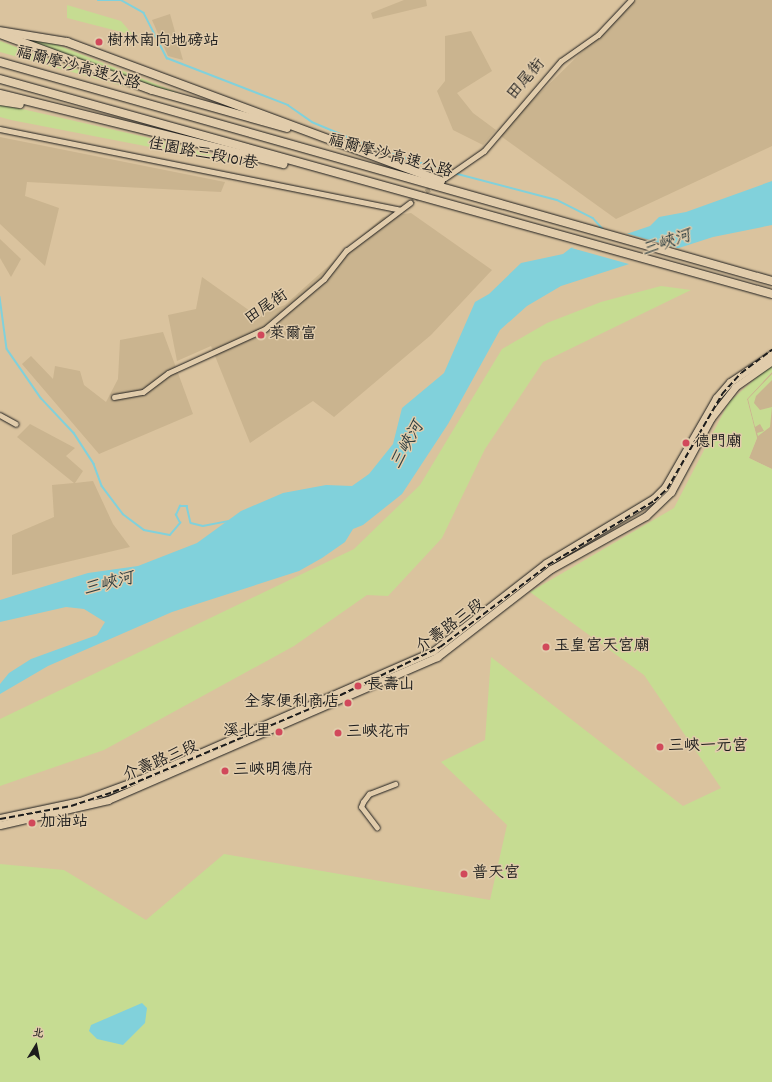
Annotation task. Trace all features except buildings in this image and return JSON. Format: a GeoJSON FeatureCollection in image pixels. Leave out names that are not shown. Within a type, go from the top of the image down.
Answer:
{"type":"FeatureCollection","features":[{"type":"Feature","properties":{"kind":"highway"},"geometry":{"type":"LineString","coordinates":[[0,31],[68,42],[493,200]]}},
{"type":"Feature","properties":{"kind":"highway"},"geometry":{"type":"LineString","coordinates":[[0,34],[89,68],[242,117],[334,141]]}},
{"type":"Feature","properties":{"kind":"highway","name":"福爾摩沙高速公路"},"geometry":{"type":"LineString","coordinates":[[0,62],[493,200],[556,220],[772,281]]}},
{"type":"Feature","properties":{"kind":"highway","name":"福爾摩沙高速公路"},"geometry":{"type":"LineString","coordinates":[[0,79],[317,170],[772,294]]}},
{"type":"Feature","properties":{"kind":"highway"},"geometry":{"type":"LineString","coordinates":[[0,94],[62,112],[255,159],[317,170]]}},
{"type":"Feature","properties":{"kind":"highway"},"geometry":{"type":"LineString","coordinates":[[0,101],[62,112]]}},
{"type":"Feature","properties":{"kind":"main road","name":"介壽路三段"},"geometry":{"type":"LineString","coordinates":[[0,818],[80,802],[130,782],[433,651],[546,563],[654,498],[665,487],[716,398],[730,382],[772,354]]}},
{"type":"Feature","properties":{"kind":"main road","name":"介壽路三段"},"geometry":{"type":"LineString","coordinates":[[0,825],[108,800],[437,657],[551,569],[646,516],[671,492],[711,418],[735,387],[772,361]]}},
{"type":"Feature","properties":{"kind":"street","name":"田尾街"},"geometry":{"type":"LineString","coordinates":[[445,178],[484,151],[561,61],[598,35],[631,0]]}},
{"type":"Feature","properties":{"kind":"street","name":"佳園路三段101巷"},"geometry":{"type":"LineString","coordinates":[[0,129],[400,210]]}},
{"type":"Feature","properties":{"kind":"street","name":"田尾街"},"geometry":{"type":"LineString","coordinates":[[114,397],[143,392],[168,373],[265,329],[324,279],[346,251],[410,203]]}},
{"type":"Feature","properties":{"kind":"street"},"geometry":{"type":"LineString","coordinates":[[0,415],[16,424]]}},
{"type":"Feature","properties":{"kind":"street"},"geometry":{"type":"LineString","coordinates":[[377,828],[361,807],[363,802],[369,794],[395,784]]}},
{"type":"Feature","properties":{"kind":"shaded area"},"geometry":{"type":"Polygon","coordinates":[[[404,0],[426,0],[427,6],[373,19],[371,13],[404,0]]]}},
{"type":"Feature","properties":{"kind":"shaded area"},"geometry":{"type":"Polygon","coordinates":[[[635,0],[772,0],[772,146],[616,219],[498,134],[635,0]]]}},
{"type":"Feature","properties":{"kind":"shaded area"},"geometry":{"type":"Polygon","coordinates":[[[170,14],[183,60],[168,56],[152,20],[170,14]]]}},
{"type":"Feature","properties":{"kind":"shaded area"},"geometry":{"type":"Polygon","coordinates":[[[471,31],[492,71],[457,93],[473,113],[496,130],[483,145],[453,130],[437,91],[445,81],[445,36],[471,31]]]}},
{"type":"Feature","properties":{"kind":"shaded area"},"geometry":{"type":"Polygon","coordinates":[[[0,137],[225,182],[221,192],[27,182],[25,196],[59,208],[45,266],[0,224],[0,137]]]}},
{"type":"Feature","properties":{"kind":"shaded area"},"geometry":{"type":"Polygon","coordinates":[[[411,213],[492,270],[431,335],[334,417],[313,401],[250,443],[211,346],[177,361],[168,315],[196,309],[202,277],[257,316],[285,305],[383,217],[411,213]]]}},
{"type":"Feature","properties":{"kind":"shaded area"},"geometry":{"type":"Polygon","coordinates":[[[0,239],[21,259],[11,277],[0,258],[0,239]]]}},
{"type":"Feature","properties":{"kind":"shaded area"},"geometry":{"type":"Polygon","coordinates":[[[163,332],[193,414],[99,454],[22,364],[31,356],[53,379],[55,366],[80,371],[84,385],[106,402],[118,379],[120,340],[163,332]]]}},
{"type":"Feature","properties":{"kind":"shaded area"},"geometry":{"type":"Polygon","coordinates":[[[772,372],[772,469],[749,458],[757,438],[747,399],[772,372]]]}},
{"type":"Feature","properties":{"kind":"shaded area"},"geometry":{"type":"Polygon","coordinates":[[[30,424],[75,448],[66,456],[83,471],[75,483],[93,481],[113,524],[130,547],[12,575],[12,535],[54,517],[52,485],[74,483],[17,437],[30,424]]]}},
{"type":"Feature","properties":{"kind":"green space"},"geometry":{"type":"Polygon","coordinates":[[[67,5],[121,21],[133,35],[67,18],[67,5]]]}},
{"type":"Feature","properties":{"kind":"green space"},"geometry":{"type":"Polygon","coordinates":[[[13,36],[45,40],[181,94],[146,85],[13,36]]]}},
{"type":"Feature","properties":{"kind":"green space"},"geometry":{"type":"Polygon","coordinates":[[[0,41],[61,64],[130,88],[0,52],[0,41]]]}},
{"type":"Feature","properties":{"kind":"green space"},"geometry":{"type":"Polygon","coordinates":[[[0,104],[167,142],[253,167],[11,120],[0,117],[0,104]]]}},
{"type":"Feature","properties":{"kind":"green space"},"geometry":{"type":"Polygon","coordinates":[[[661,286],[691,290],[543,362],[485,449],[442,538],[388,596],[367,595],[294,646],[104,750],[0,786],[0,719],[354,549],[420,485],[502,349],[547,323],[601,302],[661,286]]]}},
{"type":"Feature","properties":{"kind":"green space"},"geometry":{"type":"Polygon","coordinates":[[[772,364],[772,372],[747,399],[757,438],[749,458],[772,469],[772,1082],[0,1082],[0,864],[64,870],[146,920],[224,854],[490,900],[507,825],[441,762],[485,740],[491,657],[683,806],[721,788],[644,675],[530,592],[674,508],[729,402],[772,364]]]}},
{"type":"Feature","properties":{"kind":"green space"},"geometry":{"type":"Polygon","coordinates":[[[772,374],[772,380],[756,396],[754,403],[760,410],[772,407],[770,427],[758,436],[757,433],[764,431],[760,424],[755,427],[748,399],[772,374]]]}},
{"type":"Feature","properties":{"kind":"water","name":"三峽河"},"geometry":{"type":"Polygon","coordinates":[[[772,181],[772,225],[713,237],[561,286],[527,306],[500,330],[448,424],[402,494],[363,525],[353,529],[345,542],[322,558],[299,571],[172,612],[48,666],[0,694],[0,684],[9,673],[31,659],[97,635],[105,622],[84,609],[66,607],[0,622],[0,600],[88,573],[138,566],[197,543],[241,511],[283,493],[326,485],[352,486],[369,474],[393,444],[402,408],[444,373],[475,302],[489,294],[521,263],[563,254],[572,247],[579,250],[650,226],[659,217],[686,212],[772,181]]]}},
{"type":"Feature","properties":{"kind":"water"},"geometry":{"type":"Polygon","coordinates":[[[142,1003],[147,1008],[145,1023],[123,1045],[97,1039],[89,1031],[91,1025],[142,1003]]]}},
{"type":"Feature","properties":{"kind":"pier"},"geometry":{"type":"Polygon","coordinates":[[[622,232],[684,250],[636,266],[568,247],[579,248],[622,232]]]}},
{"type":"Feature","properties":{"kind":"waterway"},"geometry":{"type":"LineString","coordinates":[[98,0],[121,0],[144,13],[167,58],[288,105],[312,122],[374,148],[450,172]]}},
{"type":"Feature","properties":{"kind":"waterway"},"geometry":{"type":"LineString","coordinates":[[454,173],[557,200],[593,218],[603,229]]}},
{"type":"Feature","properties":{"kind":"waterway"},"geometry":{"type":"LineString","coordinates":[[0,297],[7,349],[41,398],[74,433],[94,464],[102,486],[123,514],[144,530],[170,535],[180,523],[176,515],[180,506],[187,506],[191,523],[203,526],[228,521]]}},
{"type":"Feature","properties":{"kind":"tunnel"},"geometry":{"type":"LineString","coordinates":[[410,203],[435,185]]}},
{"type":"Feature","properties":{"kind":"railway"},"geometry":{"type":"LineString","coordinates":[[0,819],[71,806],[113,792],[324,703],[440,647],[548,565],[654,501],[667,489],[722,394],[741,373],[772,350]]}},
{"type":"Feature","properties":{"kind":"place","name":"樹林南向地磅站"},"geometry":{"type":"Point","coordinates":[99,42]}},
{"type":"Feature","properties":{"kind":"place","name":"萊爾富"},"geometry":{"type":"Point","coordinates":[261,335]}},
{"type":"Feature","properties":{"kind":"place","name":"德門廟"},"geometry":{"type":"Point","coordinates":[686,443]}},
{"type":"Feature","properties":{"kind":"place","name":"玉皇宮天宮廟"},"geometry":{"type":"Point","coordinates":[546,647]}},
{"type":"Feature","properties":{"kind":"place","name":"長壽山"},"geometry":{"type":"Point","coordinates":[358,686]}},
{"type":"Feature","properties":{"kind":"place","name":"全家便利商店"},"geometry":{"type":"Point","coordinates":[348,703]}},
{"type":"Feature","properties":{"kind":"place","name":"溪北里"},"geometry":{"type":"Point","coordinates":[279,732]}},
{"type":"Feature","properties":{"kind":"place","name":"三峽花市"},"geometry":{"type":"Point","coordinates":[338,733]}},
{"type":"Feature","properties":{"kind":"place","name":"三峽一元宮"},"geometry":{"type":"Point","coordinates":[660,747]}},
{"type":"Feature","properties":{"kind":"place","name":"三峽明德府"},"geometry":{"type":"Point","coordinates":[225,771]}},
{"type":"Feature","properties":{"kind":"place","name":"加油站"},"geometry":{"type":"Point","coordinates":[32,823]}},
{"type":"Feature","properties":{"kind":"place","name":"普天宮"},"geometry":{"type":"Point","coordinates":[464,874]}}]}
